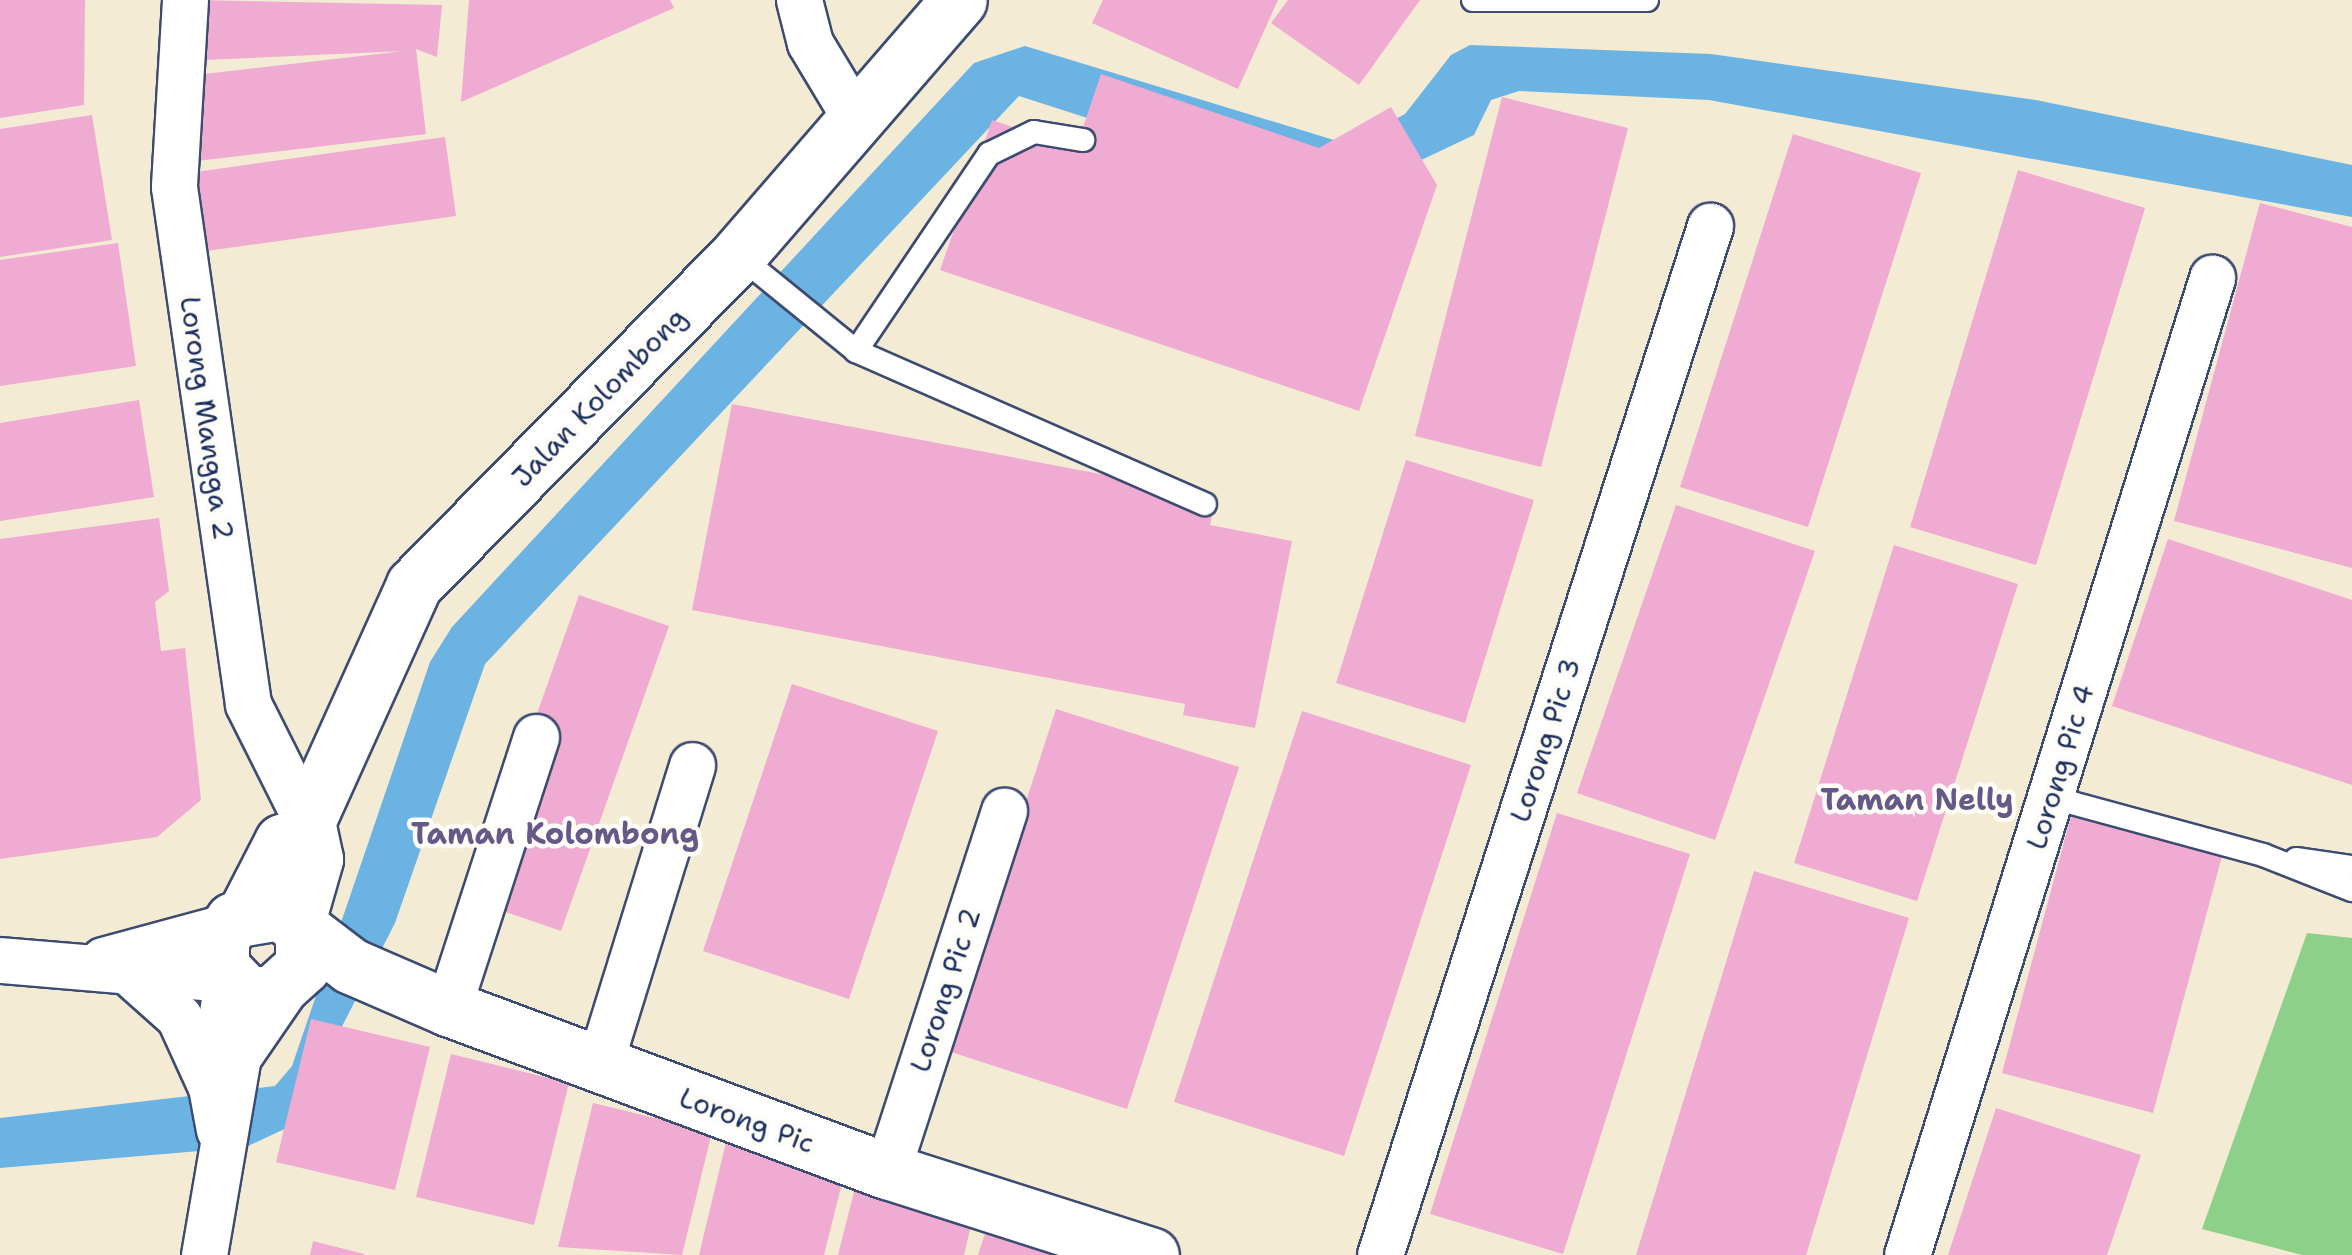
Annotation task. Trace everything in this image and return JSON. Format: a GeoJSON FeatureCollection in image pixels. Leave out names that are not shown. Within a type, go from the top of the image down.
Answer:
{"type":"FeatureCollection","features":[{"type":"Feature","properties":{"kind":"street","name":"Lorong Mangga 2"},"geometry":{"type":"LineString","coordinates":[[186,0],[174,188],[248,704],[306,828]]}},
{"type":"Feature","properties":{"kind":"street"},"geometry":{"type":"LineString","coordinates":[[798,0],[810,43],[858,123]]}},
{"type":"Feature","properties":{"kind":"street","name":"Jalan Kolombong"},"geometry":{"type":"LineString","coordinates":[[269,950],[282,842],[306,828],[414,585],[753,269],[858,123],[959,0]]}},
{"type":"Feature","properties":{"kind":"street","name":"Lorong Pic 3"},"geometry":{"type":"LineString","coordinates":[[1380,1255],[1710,226]]}},
{"type":"Feature","properties":{"kind":"street","name":"Lorong Pic 4"},"geometry":{"type":"LineString","coordinates":[[1907,1255],[2212,278]]}},
{"type":"Feature","properties":{"kind":"street"},"geometry":{"type":"LineString","coordinates":[[448,1008],[536,737]]}},
{"type":"Feature","properties":{"kind":"street"},"geometry":{"type":"LineString","coordinates":[[599,1066],[692,765]]}},
{"type":"Feature","properties":{"kind":"street","name":"Lorong Pic 2"},"geometry":{"type":"LineString","coordinates":[[886,1171],[1004,810]]}},
{"type":"Feature","properties":{"kind":"street"},"geometry":{"type":"LineString","coordinates":[[67,969],[269,950]]}},
{"type":"Feature","properties":{"kind":"street"},"geometry":{"type":"LineString","coordinates":[[0,960],[133,976],[269,950]]}},
{"type":"Feature","properties":{"kind":"street"},"geometry":{"type":"LineString","coordinates":[[204,1255],[219,1117],[249,1031],[269,950]]}},
{"type":"Feature","properties":{"kind":"street","name":"Lorong Pic"},"geometry":{"type":"LineString","coordinates":[[269,950],[372,974],[599,1066],[886,1171],[1151,1255]]}},
{"type":"Feature","properties":{"kind":"street"},"geometry":{"type":"LineString","coordinates":[[133,976],[190,1031],[219,1117]]}},
{"type":"Feature","properties":{"kind":"lane"},"geometry":{"type":"LineString","coordinates":[[1473,0],[1647,0]]}},
{"type":"Feature","properties":{"kind":"lane"},"geometry":{"type":"LineString","coordinates":[[856,351],[989,154],[1034,132],[1083,140]]}},
{"type":"Feature","properties":{"kind":"lane"},"geometry":{"type":"LineString","coordinates":[[753,269],[856,351],[1204,504]]}},
{"type":"Feature","properties":{"kind":"lane"},"geometry":{"type":"LineString","coordinates":[[2050,797],[2263,855],[2352,890]]}},
{"type":"Feature","properties":{"kind":"lane"},"geometry":{"type":"LineString","coordinates":[[2263,855],[2352,867]]}},
{"type":"Feature","properties":{"kind":"green space"},"geometry":{"type":"Polygon","coordinates":[[[2307,933],[2352,938],[2352,1255],[2302,1255],[2202,1229],[2307,933]]]}},
{"type":"Feature","properties":{"kind":"water"},"geometry":{"type":"Polygon","coordinates":[[[1470,45],[1711,54],[2036,100],[2352,165],[2352,217],[1709,100],[1519,91],[1491,100],[1474,135],[1339,199],[1019,96],[485,664],[395,923],[291,1126],[246,1147],[0,1168],[0,1118],[275,1086],[292,1066],[430,662],[452,627],[974,63],[1025,46],[1347,144],[1405,114],[1451,55],[1470,45]]]}},
{"type":"Feature","properties":{"kind":"building"},"geometry":{"type":"Polygon","coordinates":[[[0,0],[85,0],[84,105],[0,118],[0,0]]]}},
{"type":"Feature","properties":{"kind":"building"},"geometry":{"type":"Polygon","coordinates":[[[193,0],[442,5],[437,57],[416,49],[426,134],[197,161],[187,76],[404,51],[183,61],[193,0]]]}},
{"type":"Feature","properties":{"kind":"building"},"geometry":{"type":"Polygon","coordinates":[[[469,0],[670,0],[674,8],[461,102],[469,0]]]}},
{"type":"Feature","properties":{"kind":"building"},"geometry":{"type":"Polygon","coordinates":[[[1103,0],[1278,0],[1238,89],[1092,23],[1103,0]]]}},
{"type":"Feature","properties":{"kind":"building"},"geometry":{"type":"Polygon","coordinates":[[[1288,0],[1420,0],[1359,85],[1271,23],[1288,0]]]}},
{"type":"Feature","properties":{"kind":"building"},"geometry":{"type":"Polygon","coordinates":[[[1101,74],[1319,148],[1391,107],[1437,185],[1359,411],[940,270],[992,120],[1076,148],[1101,74]]]}},
{"type":"Feature","properties":{"kind":"building"},"geometry":{"type":"Polygon","coordinates":[[[1502,97],[1628,128],[1541,467],[1415,436],[1502,97]]]}},
{"type":"Feature","properties":{"kind":"building"},"geometry":{"type":"Polygon","coordinates":[[[92,115],[112,240],[0,257],[0,129],[92,115]]]}},
{"type":"Feature","properties":{"kind":"building"},"geometry":{"type":"Polygon","coordinates":[[[1793,134],[1921,173],[1808,527],[1680,487],[1793,134]]]}},
{"type":"Feature","properties":{"kind":"building"},"geometry":{"type":"Polygon","coordinates":[[[445,137],[456,216],[207,251],[196,172],[445,137]]]}},
{"type":"Feature","properties":{"kind":"building"},"geometry":{"type":"Polygon","coordinates":[[[2018,170],[2145,208],[2036,565],[1910,527],[2018,170]]]}},
{"type":"Feature","properties":{"kind":"building"},"geometry":{"type":"Polygon","coordinates":[[[2260,203],[2352,227],[2352,568],[2174,521],[2260,203]]]}},
{"type":"Feature","properties":{"kind":"building"},"geometry":{"type":"Polygon","coordinates":[[[118,243],[136,366],[0,386],[0,260],[118,243]]]}},
{"type":"Feature","properties":{"kind":"building"},"geometry":{"type":"Polygon","coordinates":[[[139,400],[154,497],[0,521],[0,423],[139,400]]]}},
{"type":"Feature","properties":{"kind":"building"},"geometry":{"type":"Polygon","coordinates":[[[732,404],[1216,496],[1210,525],[1292,541],[1255,728],[1183,715],[1185,704],[692,610],[732,404]]]}},
{"type":"Feature","properties":{"kind":"building"},"geometry":{"type":"Polygon","coordinates":[[[1406,460],[1534,500],[1465,723],[1336,683],[1406,460]]]}},
{"type":"Feature","properties":{"kind":"building"},"geometry":{"type":"Polygon","coordinates":[[[1676,505],[1815,551],[1715,840],[1577,793],[1676,505]]]}},
{"type":"Feature","properties":{"kind":"building"},"geometry":{"type":"Polygon","coordinates":[[[159,518],[169,591],[155,602],[161,651],[185,648],[201,800],[157,837],[0,859],[0,539],[159,518]]]}},
{"type":"Feature","properties":{"kind":"building"},"geometry":{"type":"Polygon","coordinates":[[[2168,539],[2352,600],[2352,785],[2112,706],[2168,539]]]}},
{"type":"Feature","properties":{"kind":"building"},"geometry":{"type":"Polygon","coordinates":[[[1894,545],[2018,584],[1917,901],[1794,863],[1894,545]]]}},
{"type":"Feature","properties":{"kind":"building"},"geometry":{"type":"Polygon","coordinates":[[[579,595],[669,626],[561,931],[471,900],[579,595]]]}},
{"type":"Feature","properties":{"kind":"building"},"geometry":{"type":"Polygon","coordinates":[[[792,684],[938,731],[849,999],[703,951],[792,684]]]}},
{"type":"Feature","properties":{"kind":"building"},"geometry":{"type":"Polygon","coordinates":[[[1056,709],[1239,767],[1127,1109],[945,1050],[1056,709]]]}},
{"type":"Feature","properties":{"kind":"building"},"geometry":{"type":"Polygon","coordinates":[[[1302,711],[1471,765],[1344,1156],[1174,1102],[1302,711]]]}},
{"type":"Feature","properties":{"kind":"building"},"geometry":{"type":"Polygon","coordinates":[[[1557,813],[1690,854],[1563,1254],[1430,1214],[1557,813]]]}},
{"type":"Feature","properties":{"kind":"building"},"geometry":{"type":"Polygon","coordinates":[[[2071,816],[2222,856],[2153,1113],[2002,1073],[2071,816]]]}},
{"type":"Feature","properties":{"kind":"building"},"geometry":{"type":"Polygon","coordinates":[[[1754,871],[1909,918],[1806,1255],[1636,1255],[1754,871]]]}},
{"type":"Feature","properties":{"kind":"building"},"geometry":{"type":"Polygon","coordinates":[[[311,1019],[430,1047],[395,1190],[276,1162],[311,1019]]]}},
{"type":"Feature","properties":{"kind":"building"},"geometry":{"type":"Polygon","coordinates":[[[451,1054],[569,1083],[534,1225],[416,1197],[451,1054]]]}},
{"type":"Feature","properties":{"kind":"building"},"geometry":{"type":"Polygon","coordinates":[[[593,1103],[712,1132],[682,1255],[558,1247],[593,1103]]]}},
{"type":"Feature","properties":{"kind":"building"},"geometry":{"type":"Polygon","coordinates":[[[1996,1108],[2141,1155],[2107,1255],[1948,1255],[1996,1108]]]}},
{"type":"Feature","properties":{"kind":"building"},"geometry":{"type":"Polygon","coordinates":[[[727,1138],[846,1167],[824,1255],[699,1255],[727,1138]]]}},
{"type":"Feature","properties":{"kind":"building"},"geometry":{"type":"Polygon","coordinates":[[[855,1188],[973,1217],[964,1255],[838,1255],[855,1188]]]}},
{"type":"Feature","properties":{"kind":"building"},"geometry":{"type":"Polygon","coordinates":[[[990,1218],[1104,1255],[978,1255],[990,1218]]]}},
{"type":"Feature","properties":{"kind":"building"},"geometry":{"type":"Polygon","coordinates":[[[313,1241],[364,1254],[364,1255],[310,1255],[313,1241]]]}},
{"type":"Feature","properties":{"kind":"district","name":"Taman Nelly"},"geometry":{"type":"Point","coordinates":[1917,800]}},
{"type":"Feature","properties":{"kind":"district","name":"Taman Kolombong"},"geometry":{"type":"Point","coordinates":[555,834]}}]}
